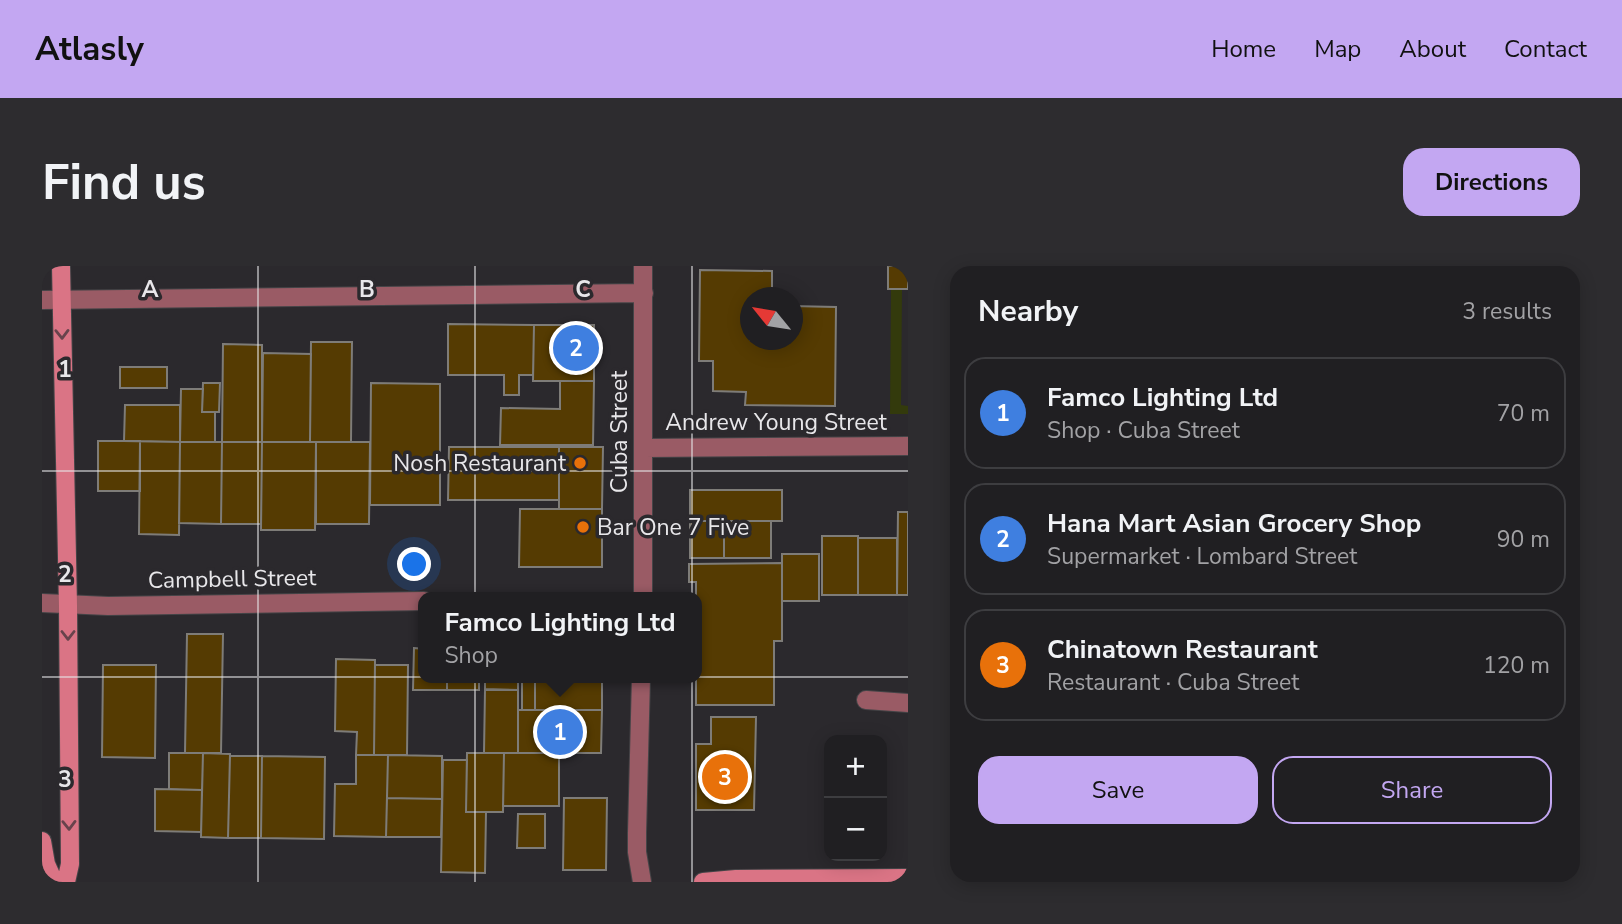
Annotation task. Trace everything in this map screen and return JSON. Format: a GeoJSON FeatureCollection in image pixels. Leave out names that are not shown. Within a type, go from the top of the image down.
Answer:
{"type":"FeatureCollection","features":[{"type":"Feature","properties":{"kind":"main road"},"geometry":{"type":"LineString","coordinates":[[61,266],[68,606],[70,864],[66,882]]}},
{"type":"Feature","properties":{"kind":"main road"},"geometry":{"type":"LineString","coordinates":[[42,841],[46,864],[54,882]]}},
{"type":"Feature","properties":{"kind":"main road"},"geometry":{"type":"LineString","coordinates":[[703,882],[736,878],[908,878]]}},
{"type":"Feature","properties":{"kind":"street","name":"Cuba Street"},"geometry":{"type":"LineString","coordinates":[[643,266],[643,592]]}},
{"type":"Feature","properties":{"kind":"street"},"geometry":{"type":"LineString","coordinates":[[42,300],[643,293]]}},
{"type":"Feature","properties":{"kind":"street","name":"Andrew Young Street"},"geometry":{"type":"LineString","coordinates":[[644,448],[908,446]]}},
{"type":"Feature","properties":{"kind":"street","name":"Campbell Street"},"geometry":{"type":"LineString","coordinates":[[42,603],[68,606],[418,601]]}},
{"type":"Feature","properties":{"kind":"street"},"geometry":{"type":"LineString","coordinates":[[641,683],[637,852],[642,882]]}},
{"type":"Feature","properties":{"kind":"street"},"geometry":{"type":"LineString","coordinates":[[866,700],[908,703]]}},
{"type":"Feature","properties":{"kind":"green space"},"geometry":{"type":"Polygon","coordinates":[[[891,289],[902,289],[901,405],[908,406],[908,414],[890,414],[891,289]]]}},
{"type":"Feature","properties":{"kind":"building"},"geometry":{"type":"Polygon","coordinates":[[[888,266],[908,266],[908,289],[888,289],[888,266]]]}},
{"type":"Feature","properties":{"kind":"building"},"geometry":{"type":"Polygon","coordinates":[[[700,270],[772,271],[772,287],[740,287],[740,350],[803,350],[803,306],[836,307],[835,406],[745,405],[746,392],[713,391],[713,361],[699,361],[700,270]]]}},
{"type":"Feature","properties":{"kind":"building"},"geometry":{"type":"Polygon","coordinates":[[[448,324],[534,325],[533,375],[519,375],[519,395],[504,395],[504,375],[448,375],[448,324]]]}},
{"type":"Feature","properties":{"kind":"building"},"geometry":{"type":"Polygon","coordinates":[[[534,325],[594,325],[594,381],[533,381],[534,325]]]}},
{"type":"Feature","properties":{"kind":"building"},"geometry":{"type":"Polygon","coordinates":[[[311,342],[352,342],[351,442],[310,442],[311,342]]]}},
{"type":"Feature","properties":{"kind":"building"},"geometry":{"type":"Polygon","coordinates":[[[223,344],[262,345],[262,442],[222,442],[223,344]]]}},
{"type":"Feature","properties":{"kind":"building"},"geometry":{"type":"Polygon","coordinates":[[[263,353],[311,354],[310,442],[262,442],[263,353]]]}},
{"type":"Feature","properties":{"kind":"building"},"geometry":{"type":"Polygon","coordinates":[[[120,367],[167,367],[167,388],[120,388],[120,367]]]}},
{"type":"Feature","properties":{"kind":"building"},"geometry":{"type":"Polygon","coordinates":[[[560,381],[594,381],[593,445],[500,445],[501,408],[560,409],[560,381]]]}},
{"type":"Feature","properties":{"kind":"building"},"geometry":{"type":"Polygon","coordinates":[[[203,383],[220,383],[219,412],[202,412],[203,383]]]}},
{"type":"Feature","properties":{"kind":"building"},"geometry":{"type":"Polygon","coordinates":[[[371,383],[440,384],[440,505],[370,505],[371,383]]]}},
{"type":"Feature","properties":{"kind":"building"},"geometry":{"type":"Polygon","coordinates":[[[181,389],[203,389],[202,412],[215,412],[215,442],[180,442],[181,389]]]}},
{"type":"Feature","properties":{"kind":"building"},"geometry":{"type":"Polygon","coordinates":[[[125,405],[180,405],[180,442],[124,441],[125,405]]]}},
{"type":"Feature","properties":{"kind":"building"},"geometry":{"type":"Polygon","coordinates":[[[98,441],[140,441],[140,491],[98,491],[98,441]]]}},
{"type":"Feature","properties":{"kind":"building"},"geometry":{"type":"Polygon","coordinates":[[[140,441],[180,442],[179,535],[139,534],[140,441]]]}},
{"type":"Feature","properties":{"kind":"building"},"geometry":{"type":"Polygon","coordinates":[[[180,442],[222,442],[221,524],[179,523],[180,442]]]}},
{"type":"Feature","properties":{"kind":"building"},"geometry":{"type":"Polygon","coordinates":[[[222,442],[262,442],[261,524],[221,524],[222,442]]]}},
{"type":"Feature","properties":{"kind":"building"},"geometry":{"type":"Polygon","coordinates":[[[262,442],[316,442],[315,530],[261,530],[262,442]]]}},
{"type":"Feature","properties":{"kind":"building"},"geometry":{"type":"Polygon","coordinates":[[[316,442],[370,442],[369,524],[316,524],[316,442]]]}},
{"type":"Feature","properties":{"kind":"building"},"geometry":{"type":"Polygon","coordinates":[[[449,447],[559,447],[559,500],[448,500],[449,447]]]}},
{"type":"Feature","properties":{"kind":"building"},"geometry":{"type":"Polygon","coordinates":[[[559,447],[603,447],[602,509],[559,509],[559,447]]]}},
{"type":"Feature","properties":{"kind":"building"},"geometry":{"type":"Polygon","coordinates":[[[690,490],[782,490],[782,521],[690,521],[690,490]]]}},
{"type":"Feature","properties":{"kind":"building"},"geometry":{"type":"Polygon","coordinates":[[[520,509],[602,509],[602,567],[519,567],[520,509]]]}},
{"type":"Feature","properties":{"kind":"building"},"geometry":{"type":"Polygon","coordinates":[[[898,512],[908,512],[908,595],[897,595],[898,512]]]}},
{"type":"Feature","properties":{"kind":"building"},"geometry":{"type":"Polygon","coordinates":[[[690,521],[724,521],[724,558],[690,558],[690,521]]]}},
{"type":"Feature","properties":{"kind":"building"},"geometry":{"type":"Polygon","coordinates":[[[724,521],[771,521],[771,558],[724,558],[724,521]]]}},
{"type":"Feature","properties":{"kind":"building"},"geometry":{"type":"Polygon","coordinates":[[[822,536],[858,536],[858,595],[822,595],[822,536]]]}},
{"type":"Feature","properties":{"kind":"building"},"geometry":{"type":"Polygon","coordinates":[[[858,538],[897,538],[897,595],[858,595],[858,538]]]}},
{"type":"Feature","properties":{"kind":"building"},"geometry":{"type":"Polygon","coordinates":[[[782,554],[819,554],[819,601],[782,601],[782,554]]]}},
{"type":"Feature","properties":{"kind":"building"},"geometry":{"type":"Polygon","coordinates":[[[782,563],[782,641],[774,641],[774,705],[696,705],[696,683],[702,683],[702,592],[696,592],[696,582],[689,582],[689,564],[782,563]]]}},
{"type":"Feature","properties":{"kind":"building"},"geometry":{"type":"Polygon","coordinates":[[[187,634],[223,634],[221,753],[185,753],[187,634]]]}},
{"type":"Feature","properties":{"kind":"building"},"geometry":{"type":"Polygon","coordinates":[[[414,648],[418,648],[418,683],[447,683],[447,690],[413,690],[414,648]]]}},
{"type":"Feature","properties":{"kind":"building"},"geometry":{"type":"Polygon","coordinates":[[[336,659],[375,660],[374,755],[356,755],[357,732],[335,731],[336,659]]]}},
{"type":"Feature","properties":{"kind":"building"},"geometry":{"type":"Polygon","coordinates":[[[103,665],[156,665],[155,758],[102,757],[103,665]]]}},
{"type":"Feature","properties":{"kind":"building"},"geometry":{"type":"Polygon","coordinates":[[[375,665],[408,665],[407,755],[374,755],[375,665]]]}},
{"type":"Feature","properties":{"kind":"building"},"geometry":{"type":"Polygon","coordinates":[[[447,683],[479,683],[479,690],[447,690],[447,683]]]}},
{"type":"Feature","properties":{"kind":"building"},"geometry":{"type":"Polygon","coordinates":[[[485,683],[518,683],[518,690],[485,689],[485,683]]]}},
{"type":"Feature","properties":{"kind":"building"},"geometry":{"type":"Polygon","coordinates":[[[522,683],[535,683],[535,710],[522,710],[522,683]]]}},
{"type":"Feature","properties":{"kind":"building"},"geometry":{"type":"Polygon","coordinates":[[[535,683],[602,683],[602,710],[535,710],[535,683]]]}},
{"type":"Feature","properties":{"kind":"building"},"geometry":{"type":"Polygon","coordinates":[[[485,690],[518,690],[518,753],[484,753],[485,690]]]}},
{"type":"Feature","properties":{"kind":"building"},"geometry":{"type":"Polygon","coordinates":[[[518,710],[602,710],[601,753],[518,753],[518,710]]]}},
{"type":"Feature","properties":{"kind":"building"},"geometry":{"type":"Polygon","coordinates":[[[711,717],[756,717],[754,810],[696,810],[696,744],[711,744],[711,717]]]}},
{"type":"Feature","properties":{"kind":"building"},"geometry":{"type":"Polygon","coordinates":[[[169,753],[203,753],[202,790],[169,789],[169,753]]]}},
{"type":"Feature","properties":{"kind":"building"},"geometry":{"type":"Polygon","coordinates":[[[203,753],[230,754],[228,838],[201,837],[203,753]]]}},
{"type":"Feature","properties":{"kind":"building"},"geometry":{"type":"Polygon","coordinates":[[[467,753],[504,753],[503,812],[466,812],[467,753]]]}},
{"type":"Feature","properties":{"kind":"building"},"geometry":{"type":"Polygon","coordinates":[[[504,753],[559,753],[559,806],[503,806],[504,753]]]}},
{"type":"Feature","properties":{"kind":"building"},"geometry":{"type":"Polygon","coordinates":[[[356,755],[388,755],[386,837],[334,836],[335,784],[356,784],[356,755]]]}},
{"type":"Feature","properties":{"kind":"building"},"geometry":{"type":"Polygon","coordinates":[[[388,755],[442,756],[442,799],[387,798],[388,755]]]}},
{"type":"Feature","properties":{"kind":"building"},"geometry":{"type":"Polygon","coordinates":[[[230,756],[262,756],[261,838],[228,838],[230,756]]]}},
{"type":"Feature","properties":{"kind":"building"},"geometry":{"type":"Polygon","coordinates":[[[262,756],[325,757],[324,839],[261,838],[262,756]]]}},
{"type":"Feature","properties":{"kind":"building"},"geometry":{"type":"Polygon","coordinates":[[[443,760],[467,760],[466,812],[486,812],[485,873],[441,872],[443,760]]]}},
{"type":"Feature","properties":{"kind":"building"},"geometry":{"type":"Polygon","coordinates":[[[155,789],[202,790],[201,832],[155,831],[155,789]]]}},
{"type":"Feature","properties":{"kind":"building"},"geometry":{"type":"Polygon","coordinates":[[[387,798],[442,799],[441,837],[386,837],[387,798]]]}},
{"type":"Feature","properties":{"kind":"building"},"geometry":{"type":"Polygon","coordinates":[[[564,798],[607,798],[606,870],[563,870],[564,798]]]}},
{"type":"Feature","properties":{"kind":"building"},"geometry":{"type":"Polygon","coordinates":[[[518,814],[545,814],[545,848],[517,848],[518,814]]]}},
{"type":"Feature","properties":{"kind":"place","name":"Hana Mart Asian Grocery Shop"},"geometry":{"type":"Point","coordinates":[576,348]}},
{"type":"Feature","properties":{"kind":"place","name":"Nosh Restaurant"},"geometry":{"type":"Point","coordinates":[580,463]}},
{"type":"Feature","properties":{"kind":"place","name":"Bar One 7 Five"},"geometry":{"type":"Point","coordinates":[583,527]}},
{"type":"Feature","properties":{"kind":"place","name":"Famco Lighting Ltd"},"geometry":{"type":"Point","coordinates":[560,732]}},
{"type":"Feature","properties":{"kind":"place","name":"Chinatown Restaurant"},"geometry":{"type":"Point","coordinates":[725,777]}}]}
